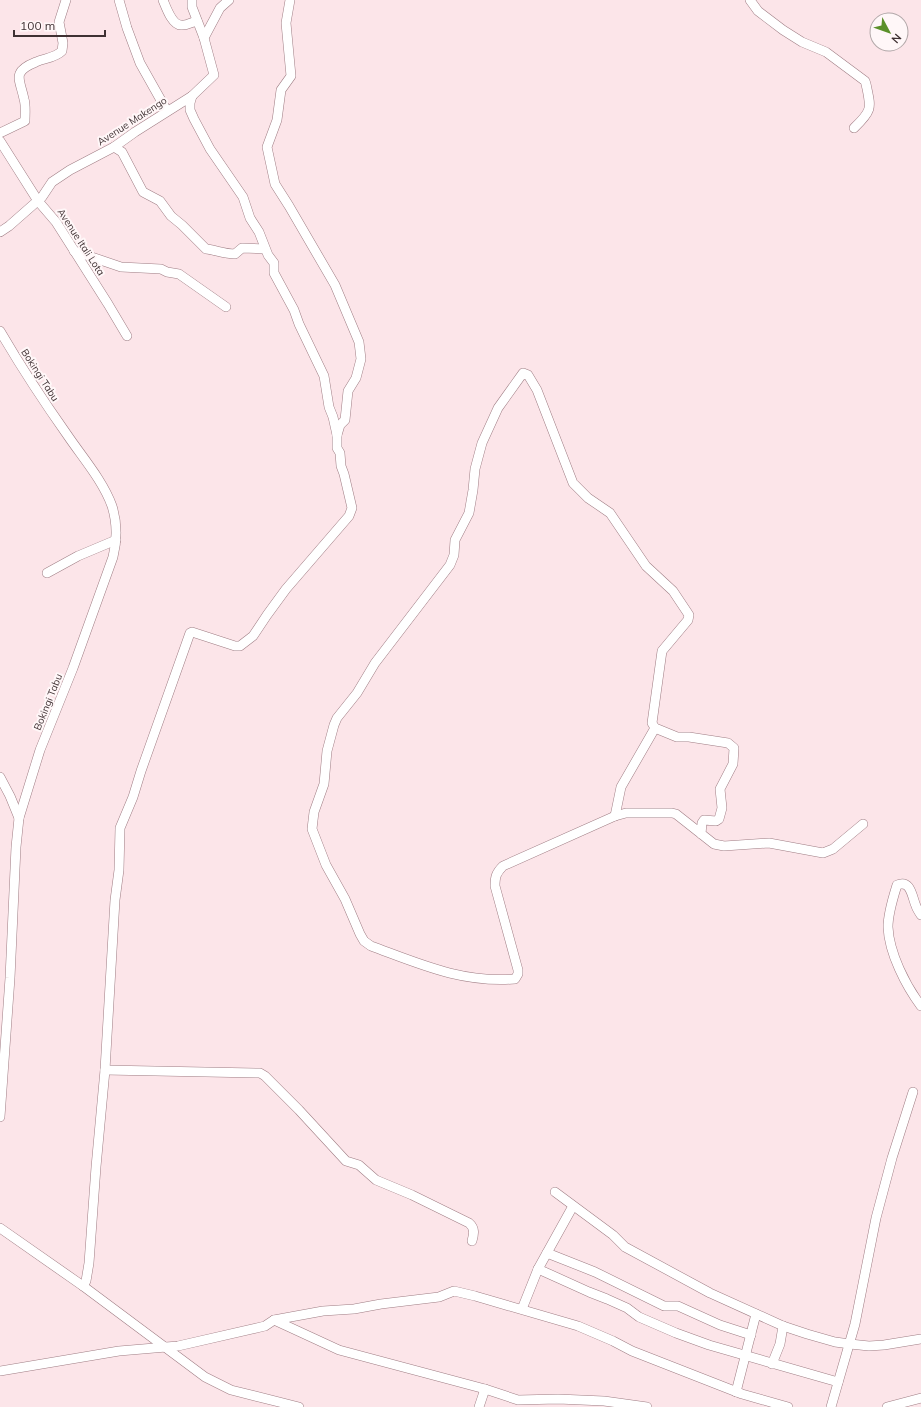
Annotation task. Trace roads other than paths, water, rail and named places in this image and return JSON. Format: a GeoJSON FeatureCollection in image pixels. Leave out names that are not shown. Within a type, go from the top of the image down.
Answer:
{"type":"FeatureCollection","features":[{"type":"Feature","properties":{"kind":"street"},"geometry":{"type":"LineString","coordinates":[[0,133],[25,121],[25,100],[19,82],[19,73],[35,62],[56,56],[62,51],[63,43],[59,22],[66,0]]}},
{"type":"Feature","properties":{"kind":"street"},"geometry":{"type":"LineString","coordinates":[[119,0],[127,28],[140,63],[167,111]]}},
{"type":"Feature","properties":{"kind":"street"},"geometry":{"type":"LineString","coordinates":[[163,0],[173,20],[177,24],[181,25],[197,21]]}},
{"type":"Feature","properties":{"kind":"street","name":"Avenue Makengo"},"geometry":{"type":"LineString","coordinates":[[0,232],[38,201],[52,182],[70,170],[114,147],[192,96],[214,74],[204,38],[192,7],[192,0]]}},
{"type":"Feature","properties":{"kind":"street"},"geometry":{"type":"LineString","coordinates":[[204,38],[220,8],[229,0]]}},
{"type":"Feature","properties":{"kind":"street"},"geometry":{"type":"LineString","coordinates":[[290,0],[286,28],[291,76],[281,90],[277,120],[267,147],[275,184],[335,286],[359,342],[361,359],[356,378],[348,391],[345,420],[340,425],[337,434]]}},
{"type":"Feature","properties":{"kind":"street"},"geometry":{"type":"LineString","coordinates":[[750,0],[756,9],[783,30],[802,42],[826,52],[865,81],[870,107],[866,117],[854,128]]}},
{"type":"Feature","properties":{"kind":"street"},"geometry":{"type":"LineString","coordinates":[[83,1286],[86,1281],[89,1263],[105,1070],[115,900],[119,870],[120,828],[133,797],[188,635],[192,632],[235,646],[244,644],[253,636],[286,589],[349,516],[352,508],[341,466],[340,453],[337,448],[337,434],[329,406],[324,376],[299,324],[294,310],[274,272],[274,263],[265,249],[259,232],[250,218],[243,197],[200,132],[190,110],[192,96]]}},
{"type":"Feature","properties":{"kind":"street","name":"Avenue Itali Lota"},"geometry":{"type":"LineString","coordinates":[[0,142],[38,201],[56,222],[127,336]]}},
{"type":"Feature","properties":{"kind":"street"},"geometry":{"type":"LineString","coordinates":[[114,147],[124,155],[143,192],[160,201],[171,216],[206,249],[224,254],[235,254],[242,248],[265,249]]}},
{"type":"Feature","properties":{"kind":"street"},"geometry":{"type":"LineString","coordinates":[[74,251],[119,266],[161,269],[167,272],[179,274],[226,307]]}},
{"type":"Feature","properties":{"kind":"street","name":"Bokingi Tabu"},"geometry":{"type":"LineString","coordinates":[[0,331],[55,417],[100,483],[114,513],[116,540],[113,557],[73,668],[40,750],[19,818],[0,1117]]}},
{"type":"Feature","properties":{"kind":"street"},"geometry":{"type":"LineString","coordinates":[[700,834],[704,820],[716,821],[719,819],[722,808],[720,789],[732,764],[734,748],[728,743],[689,736],[680,738],[655,728],[652,723],[662,651],[688,620],[689,615],[673,591],[646,566],[610,513],[588,498],[573,483],[536,388],[528,375],[523,373],[498,408],[482,443],[475,471],[469,513],[455,540],[454,555],[450,565],[375,663],[357,693],[334,725],[328,751],[324,784],[314,812],[312,830],[326,865],[345,899],[355,925],[364,941],[371,946],[441,972],[499,980],[515,979],[518,974],[496,886],[495,878],[497,872],[503,866],[615,816],[626,813],[672,813],[680,817],[700,834],[714,844],[724,846],[769,843],[823,852],[833,849],[863,824]]}},
{"type":"Feature","properties":{"kind":"street"},"geometry":{"type":"LineString","coordinates":[[47,573],[78,556],[116,540]]}},
{"type":"Feature","properties":{"kind":"street"},"geometry":{"type":"LineString","coordinates":[[615,816],[622,787],[655,728]]}},
{"type":"Feature","properties":{"kind":"street"},"geometry":{"type":"LineString","coordinates":[[1,781],[10,796],[19,818]]}},
{"type":"Feature","properties":{"kind":"street"},"geometry":{"type":"LineString","coordinates":[[921,915],[909,887],[906,884],[897,884],[888,921],[890,939],[898,966],[909,988],[921,1006]]}},
{"type":"Feature","properties":{"kind":"street"},"geometry":{"type":"LineString","coordinates":[[105,1070],[260,1073],[265,1076],[299,1110],[346,1161],[359,1165],[376,1180],[412,1195],[469,1223],[472,1226],[474,1233],[472,1241]]}},
{"type":"Feature","properties":{"kind":"street"},"geometry":{"type":"LineString","coordinates":[[831,1407],[850,1344],[876,1218],[892,1158],[913,1092]]}},
{"type":"Feature","properties":{"kind":"street"},"geometry":{"type":"LineString","coordinates":[[555,1192],[613,1236],[625,1247],[710,1292],[783,1326],[835,1342],[869,1346],[921,1339]]}},
{"type":"Feature","properties":{"kind":"street"},"geometry":{"type":"LineString","coordinates":[[522,1309],[538,1269],[573,1206]]}},
{"type":"Feature","properties":{"kind":"street"},"geometry":{"type":"LineString","coordinates":[[0,1228],[83,1286],[192,1368],[217,1384],[248,1395],[299,1407]]}},
{"type":"Feature","properties":{"kind":"street"},"geometry":{"type":"LineString","coordinates":[[546,1253],[595,1272],[664,1306],[678,1306],[720,1325],[751,1335]]}},
{"type":"Feature","properties":{"kind":"street"},"geometry":{"type":"LineString","coordinates":[[538,1269],[589,1292],[607,1298],[627,1308],[639,1317],[676,1333],[709,1345],[838,1382]]}},
{"type":"Feature","properties":{"kind":"street"},"geometry":{"type":"LineString","coordinates":[[0,1371],[119,1351],[165,1348],[194,1343],[265,1326],[274,1320],[438,1297],[454,1291],[522,1309],[584,1328],[632,1351],[736,1392],[769,1403],[788,1407]]}},
{"type":"Feature","properties":{"kind":"street"},"geometry":{"type":"LineString","coordinates":[[736,1392],[756,1314]]}},
{"type":"Feature","properties":{"kind":"street"},"geometry":{"type":"LineString","coordinates":[[274,1320],[338,1350],[485,1389],[518,1400],[604,1401],[647,1407]]}},
{"type":"Feature","properties":{"kind":"street"},"geometry":{"type":"LineString","coordinates":[[772,1364],[780,1344],[783,1326]]}},
{"type":"Feature","properties":{"kind":"street"},"geometry":{"type":"LineString","coordinates":[[479,1407],[485,1389]]}},
{"type":"Feature","properties":{"kind":"street"},"geometry":{"type":"LineString","coordinates":[[887,1407],[921,1398]]}}]}
